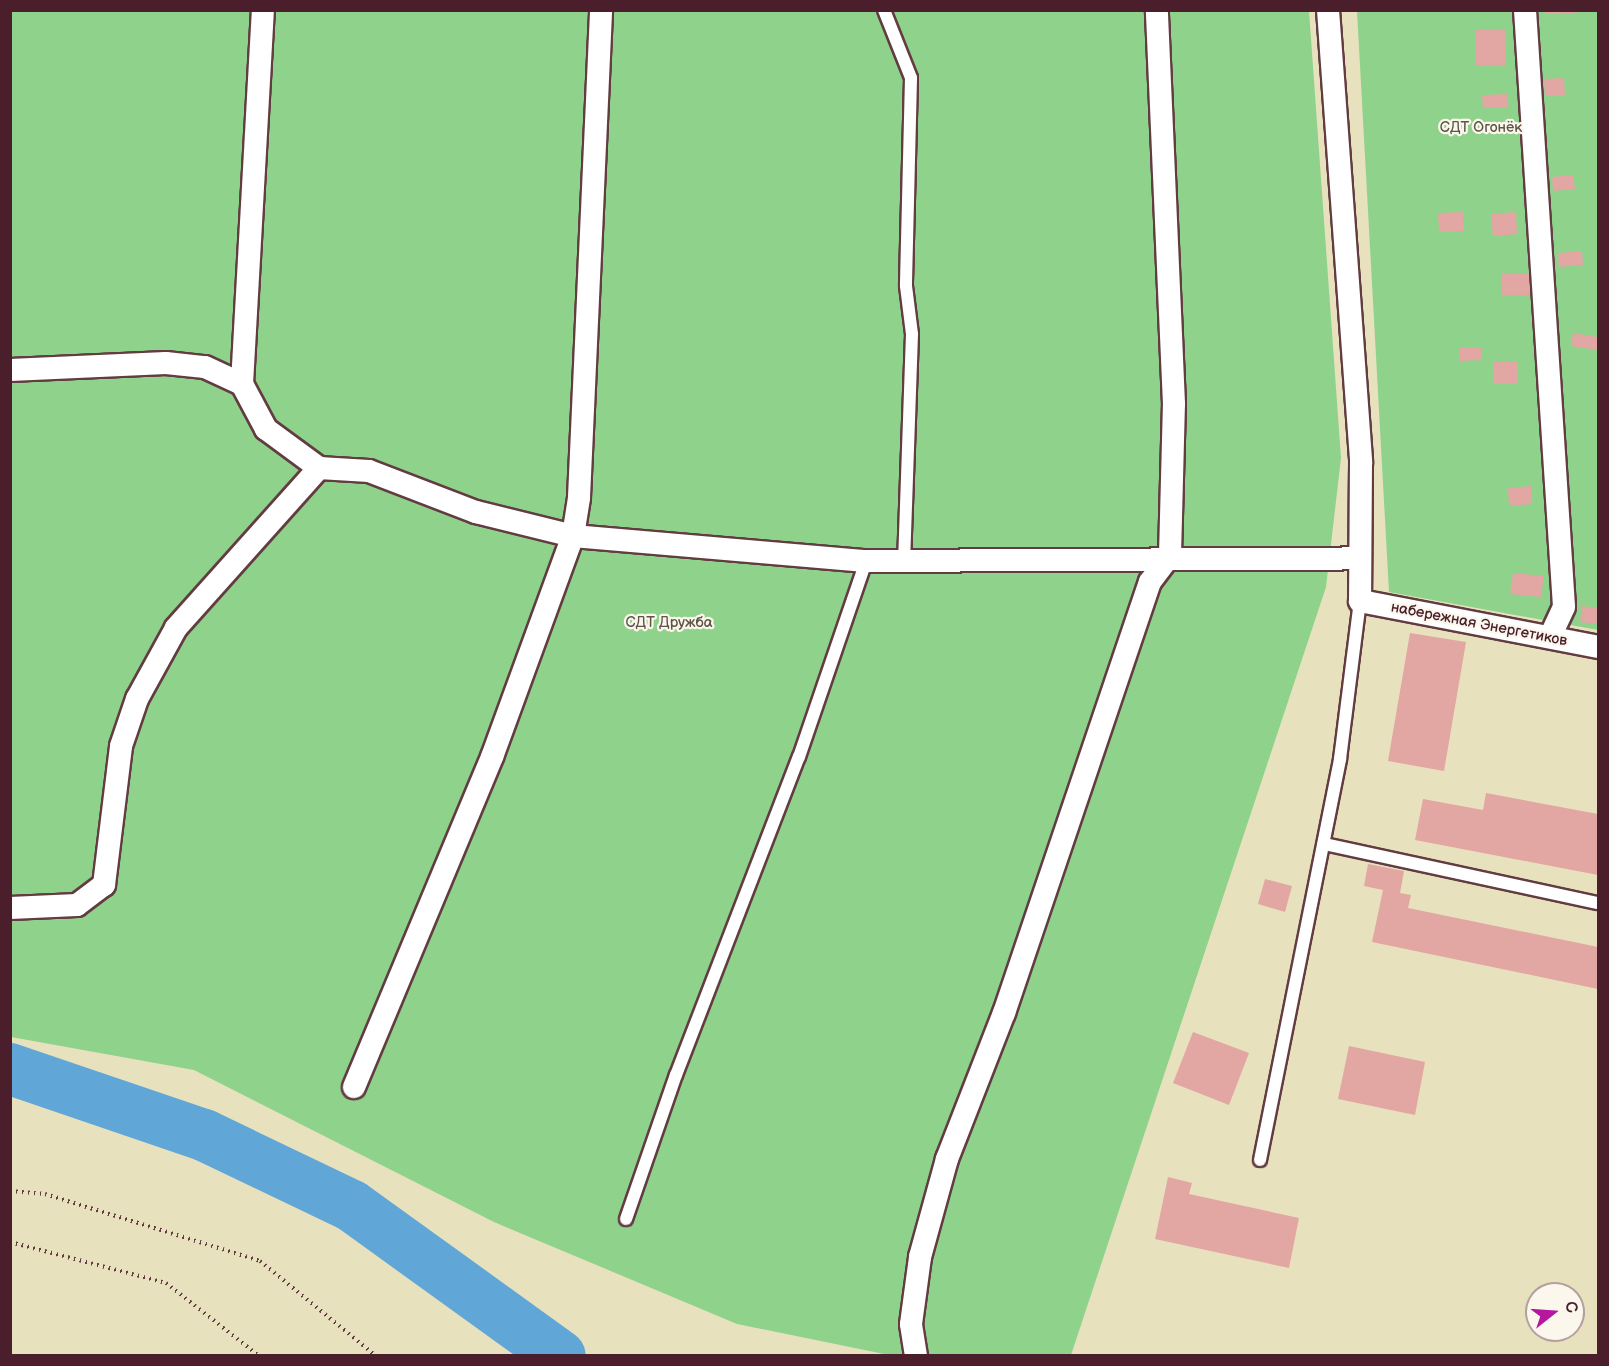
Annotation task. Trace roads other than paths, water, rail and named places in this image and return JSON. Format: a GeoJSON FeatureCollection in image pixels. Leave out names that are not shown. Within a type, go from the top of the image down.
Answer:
{"type":"FeatureCollection","features":[{"type":"Feature","properties":{"kind":"street"},"geometry":{"type":"LineString","coordinates":[[263,10],[242,384],[266,429],[319,468],[369,471],[476,512],[573,536],[866,561],[1170,555],[1359,558]]}},
{"type":"Feature","properties":{"kind":"street"},"geometry":{"type":"LineString","coordinates":[[354,1087],[492,757],[573,536],[579,497],[602,10]]}},
{"type":"Feature","properties":{"kind":"street"},"geometry":{"type":"LineString","coordinates":[[916,1356],[911,1324],[920,1257],[947,1159],[1004,1013],[1150,582],[1170,555],[1174,404],[1157,10]]}},
{"type":"Feature","properties":{"kind":"street"},"geometry":{"type":"LineString","coordinates":[[1328,10],[1361,463],[1360,600]]}},
{"type":"Feature","properties":{"kind":"street"},"geometry":{"type":"LineString","coordinates":[[1525,10],[1564,607],[1550,637]]}},
{"type":"Feature","properties":{"kind":"street"},"geometry":{"type":"LineString","coordinates":[[10,370],[166,363],[205,367],[242,384]]}},
{"type":"Feature","properties":{"kind":"street"},"geometry":{"type":"LineString","coordinates":[[10,908],[77,905],[104,885],[122,746],[137,699],[176,628],[319,468]]}},
{"type":"Feature","properties":{"kind":"street","name":"набережная Энергетиков"},"geometry":{"type":"LineString","coordinates":[[1360,600],[1599,647]]}},
{"type":"Feature","properties":{"kind":"lane"},"geometry":{"type":"LineString","coordinates":[[884,10],[910,78],[906,286],[912,334],[904,560]]}},
{"type":"Feature","properties":{"kind":"lane"},"geometry":{"type":"LineString","coordinates":[[627,1219],[676,1075],[799,757],[866,561]]}},
{"type":"Feature","properties":{"kind":"lane"},"geometry":{"type":"LineString","coordinates":[[1260,1160],[1324,844],[1360,600]]}},
{"type":"Feature","properties":{"kind":"lane"},"geometry":{"type":"LineString","coordinates":[[1324,844],[1599,903]]}},
{"type":"Feature","properties":{"kind":"waterway"},"geometry":{"type":"LineString","coordinates":[[10,1069],[204,1135],[352,1206],[560,1356]]}},
{"type":"Feature","properties":{"kind":"park label","name":"СДТ Огонёк"},"geometry":{"type":"Point","coordinates":[1481,128]}},
{"type":"Feature","properties":{"kind":"park label","name":"СДТ Дружба"},"geometry":{"type":"Point","coordinates":[669,623]}}]}
